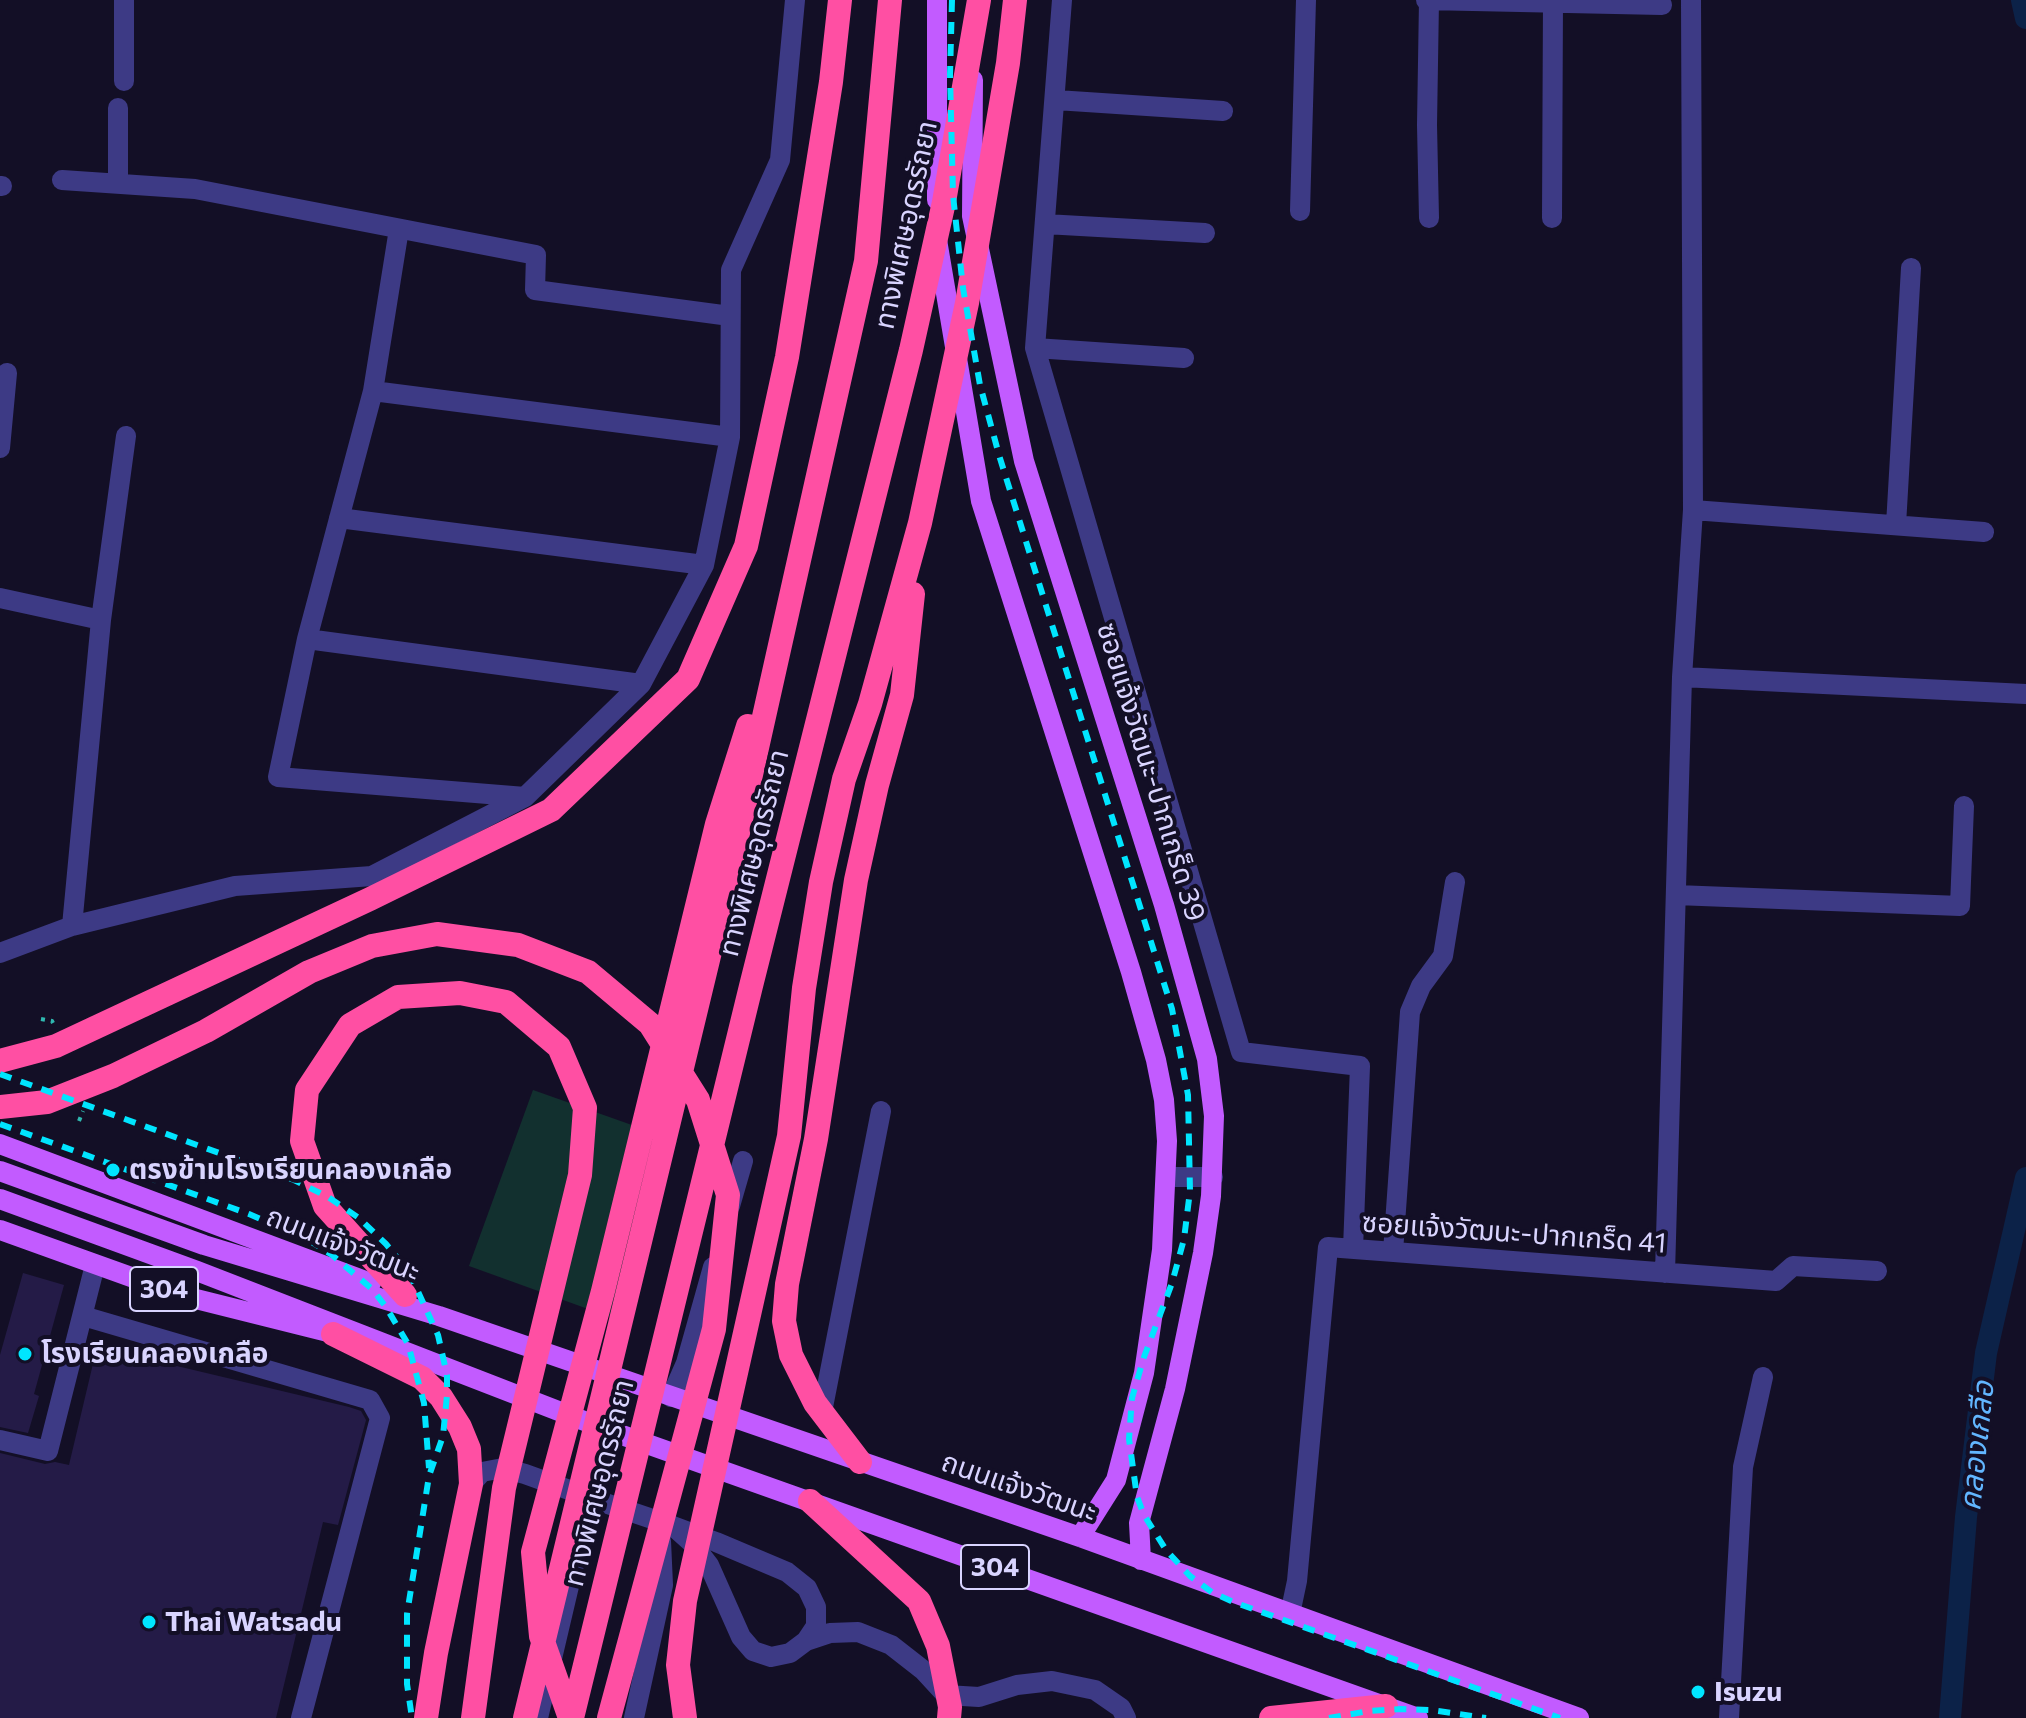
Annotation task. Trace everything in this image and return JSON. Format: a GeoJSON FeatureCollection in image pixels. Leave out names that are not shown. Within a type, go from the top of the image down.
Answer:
{"type":"FeatureCollection","features":[{"type":"Feature","properties":{"kind":"highway"},"geometry":{"type":"LineString","coordinates":[[0,1061],[56,1046],[370,899],[551,810],[688,679],[746,546],[787,357],[831,82],[840,0]]}},
{"type":"Feature","properties":{"kind":"highway","name":"ทางพิเศษอุดรรัถยา"},"geometry":{"type":"LineString","coordinates":[[525,1718],[725,889],[866,261],[890,0]]}},
{"type":"Feature","properties":{"kind":"highway","name":"ทางพิเศษอุดรรัถยา"},"geometry":{"type":"LineString","coordinates":[[571,1718],[911,350],[946,190],[977,0]]}},
{"type":"Feature","properties":{"kind":"highway"},"geometry":{"type":"LineString","coordinates":[[685,1718],[678,1665],[685,1601],[789,1136],[804,988],[821,882],[844,779],[870,704],[920,523],[970,287],[1008,63],[1015,0]]}},
{"type":"Feature","properties":{"kind":"highway"},"geometry":{"type":"LineString","coordinates":[[860,1462],[822,1412],[791,1355],[784,1321],[787,1284],[816,1139],[856,880],[877,785],[902,695],[920,523]]}},
{"type":"Feature","properties":{"kind":"highway"},"geometry":{"type":"LineString","coordinates":[[571,1718],[541,1636],[533,1552],[603,1291],[717,824],[802,554]]}},
{"type":"Feature","properties":{"kind":"highway"},"geometry":{"type":"LineString","coordinates":[[0,1107],[47,1102],[113,1076],[206,1031],[309,972],[372,946],[437,934],[518,945],[588,972],[650,1024],[698,1100],[728,1195],[714,1329],[609,1718]]}},
{"type":"Feature","properties":{"kind":"highway"},"geometry":{"type":"LineString","coordinates":[[405,1295],[325,1206],[302,1141],[307,1090],[350,1025],[398,997],[460,993],[506,1002],[559,1047],[585,1108],[580,1175],[504,1488],[473,1718]]}},
{"type":"Feature","properties":{"kind":"highway"},"geometry":{"type":"LineString","coordinates":[[333,1334],[422,1378],[441,1397],[460,1427],[469,1449],[471,1484],[436,1653],[426,1718]]}},
{"type":"Feature","properties":{"kind":"highway"},"geometry":{"type":"LineString","coordinates":[[810,1501],[919,1601],[938,1646],[947,1707]]}},
{"type":"Feature","properties":{"kind":"highway"},"geometry":{"type":"LineString","coordinates":[[1271,1718],[1386,1706]]}},
{"type":"Feature","properties":{"kind":"main road"},"geometry":{"type":"LineString","coordinates":[[937,0],[937,240],[981,501],[1145,1021],[1164,1100],[1166,1177],[1162,1250],[1144,1373],[1116,1480],[1080,1537]]}},
{"type":"Feature","properties":{"kind":"main road","name":"ซอยแจ้งวัฒนะ-ปากเกร็ด 39"},"geometry":{"type":"LineString","coordinates":[[977,0],[972,216],[1024,461],[1164,905],[1207,1059],[1214,1116],[1213,1177],[1203,1253],[1175,1389],[1139,1523],[1141,1560]]}},
{"type":"Feature","properties":{"kind":"main road","name":"ถนนแจ้งวัฒนะ"},"geometry":{"type":"LineString","coordinates":[[0,1144],[405,1295],[439,1316]]}},
{"type":"Feature","properties":{"kind":"main road","name":"ถนนแจ้งวัฒนะ"},"geometry":{"type":"LineString","coordinates":[[0,1171],[204,1245],[439,1316],[1080,1537],[1579,1718]]}},
{"type":"Feature","properties":{"kind":"main road"},"geometry":{"type":"LineString","coordinates":[[0,1199],[394,1348]]}},
{"type":"Feature","properties":{"kind":"main road","name":"304"},"geometry":{"type":"LineString","coordinates":[[0,1230],[226,1309],[394,1348],[605,1429],[1416,1718]]}},
{"type":"Feature","properties":{"kind":"street"},"geometry":{"type":"LineString","coordinates":[[124,0],[124,81]]}},
{"type":"Feature","properties":{"kind":"street"},"geometry":{"type":"LineString","coordinates":[[0,953],[72,926],[235,886],[372,876],[525,797],[641,684],[704,565],[730,437],[731,270],[780,160],[795,0]]}},
{"type":"Feature","properties":{"kind":"street"},"geometry":{"type":"LineString","coordinates":[[1062,0],[1035,348],[1241,1052],[1360,1066],[1353,1249]]}},
{"type":"Feature","properties":{"kind":"street"},"geometry":{"type":"LineString","coordinates":[[1300,211],[1306,0]]}},
{"type":"Feature","properties":{"kind":"street"},"geometry":{"type":"LineString","coordinates":[[1429,218],[1428,0],[1662,5]]}},
{"type":"Feature","properties":{"kind":"street"},"geometry":{"type":"LineString","coordinates":[[1665,1273],[1682,677],[1693,510],[1691,0]]}},
{"type":"Feature","properties":{"kind":"street"},"geometry":{"type":"LineString","coordinates":[[1552,218],[1553,2]]}},
{"type":"Feature","properties":{"kind":"street"},"geometry":{"type":"LineString","coordinates":[[1056,100],[1223,111]]}},
{"type":"Feature","properties":{"kind":"street"},"geometry":{"type":"LineString","coordinates":[[118,108],[118,184]]}},
{"type":"Feature","properties":{"kind":"street"},"geometry":{"type":"LineString","coordinates":[[62,180],[195,189],[536,255],[535,290],[730,316]]}},
{"type":"Feature","properties":{"kind":"street"},"geometry":{"type":"LineString","coordinates":[[1045,224],[1205,233]]}},
{"type":"Feature","properties":{"kind":"street"},"geometry":{"type":"LineString","coordinates":[[399,229],[373,391],[307,639],[278,777],[525,797]]}},
{"type":"Feature","properties":{"kind":"street"},"geometry":{"type":"LineString","coordinates":[[1896,525],[1911,268]]}},
{"type":"Feature","properties":{"kind":"street"},"geometry":{"type":"LineString","coordinates":[[1035,348],[1184,358]]}},
{"type":"Feature","properties":{"kind":"street"},"geometry":{"type":"LineString","coordinates":[[0,448],[7,373]]}},
{"type":"Feature","properties":{"kind":"street"},"geometry":{"type":"LineString","coordinates":[[373,391],[730,437]]}},
{"type":"Feature","properties":{"kind":"street"},"geometry":{"type":"LineString","coordinates":[[72,926],[101,620],[126,436]]}},
{"type":"Feature","properties":{"kind":"street"},"geometry":{"type":"LineString","coordinates":[[1693,510],[1984,532]]}},
{"type":"Feature","properties":{"kind":"street"},"geometry":{"type":"LineString","coordinates":[[339,518],[704,565]]}},
{"type":"Feature","properties":{"kind":"street"},"geometry":{"type":"LineString","coordinates":[[0,598],[101,620]]}},
{"type":"Feature","properties":{"kind":"street"},"geometry":{"type":"LineString","coordinates":[[307,639],[641,684]]}},
{"type":"Feature","properties":{"kind":"street"},"geometry":{"type":"LineString","coordinates":[[1682,677],[2026,694]]}},
{"type":"Feature","properties":{"kind":"street"},"geometry":{"type":"LineString","coordinates":[[1676,895],[1960,906],[1964,806]]}},
{"type":"Feature","properties":{"kind":"street"},"geometry":{"type":"LineString","coordinates":[[1393,1252],[1410,1012],[1421,986],[1443,956],[1455,882]]}},
{"type":"Feature","properties":{"kind":"street"},"geometry":{"type":"LineString","coordinates":[[822,1412],[881,1111]]}},
{"type":"Feature","properties":{"kind":"street"},"geometry":{"type":"LineString","coordinates":[[671,1397],[686,1363],[743,1161]]}},
{"type":"Feature","properties":{"kind":"street"},"geometry":{"type":"LineString","coordinates":[[1166,1177],[1213,1177]]}},
{"type":"Feature","properties":{"kind":"street","name":"ซอยแจ้งวัฒนะ-ปากเกร็ด 41"},"geometry":{"type":"LineString","coordinates":[[1290,1614],[1297,1581],[1328,1247],[1776,1281],[1793,1266],[1877,1271]]}},
{"type":"Feature","properties":{"kind":"street"},"geometry":{"type":"LineString","coordinates":[[0,1440],[48,1451],[95,1265]]}},
{"type":"Feature","properties":{"kind":"street"},"geometry":{"type":"LineString","coordinates":[[83,1316],[370,1400],[380,1418],[301,1718]]}},
{"type":"Feature","properties":{"kind":"street"},"geometry":{"type":"LineString","coordinates":[[1729,1718],[1743,1467],[1763,1377]]}},
{"type":"Feature","properties":{"kind":"street"},"geometry":{"type":"LineString","coordinates":[[538,1718],[577,1561],[599,1501],[605,1429]]}},
{"type":"Feature","properties":{"kind":"street"},"geometry":{"type":"LineString","coordinates":[[471,1484],[482,1472],[503,1468],[673,1526],[787,1572],[807,1588],[816,1607],[816,1626],[806,1641]]}},
{"type":"Feature","properties":{"kind":"street"},"geometry":{"type":"LineString","coordinates":[[590,1526],[618,1521],[638,1524],[661,1541],[663,1585],[634,1718]]}},
{"type":"Feature","properties":{"kind":"street"},"geometry":{"type":"LineString","coordinates":[[673,1526],[692,1543],[709,1565],[741,1637],[753,1651],[771,1657],[790,1653],[806,1641],[830,1633],[858,1632],[891,1645],[923,1670],[947,1707],[1017,1685],[1052,1681],[1095,1690],[1121,1708],[1126,1718]]}},
{"type":"Feature","properties":{"kind":"path"},"geometry":{"type":"LineString","coordinates":[[41,1019],[52,1021]]}},
{"type":"Feature","properties":{"kind":"path"},"geometry":{"type":"LineString","coordinates":[[79,1121],[83,1111]]}},
{"type":"Feature","properties":{"kind":"green space"},"geometry":{"type":"Polygon","coordinates":[[[533,1090],[677,1141],[613,1318],[469,1266],[533,1090]]]}},
{"type":"Feature","properties":{"kind":"building","name":"โรงเรียนคลองเกลือ"},"geometry":{"type":"Polygon","coordinates":[[[23,1273],[64,1285],[34,1394],[39,1396],[28,1433],[0,1427],[0,1355],[23,1273]]]}},
{"type":"Feature","properties":{"kind":"building","name":"Thai Watsadu"},"geometry":{"type":"Polygon","coordinates":[[[97,1347],[349,1407],[361,1411],[366,1420],[338,1525],[323,1522],[276,1718],[0,1718],[0,1453],[45,1464],[55,1462],[69,1465],[97,1347]]]}},
{"type":"Feature","properties":{"kind":"waterway","name":"คลองเกลือ"},"geometry":{"type":"LineString","coordinates":[[2022,0],[2026,18]]}},
{"type":"Feature","properties":{"kind":"waterway","name":"คลองเกลือ"},"geometry":{"type":"LineString","coordinates":[[1950,1718],[1966,1517],[1986,1353],[2026,1178]]}},
{"type":"Feature","properties":{"kind":"railway"},"geometry":{"type":"LineString","coordinates":[[952,0],[953,195],[963,288],[980,385],[999,455],[1172,1009],[1188,1095],[1190,1191],[1184,1239],[1132,1398],[1129,1439],[1137,1497],[1144,1515],[1166,1550],[1190,1576],[1213,1593],[1560,1718]]}},
{"type":"Feature","properties":{"kind":"railway"},"geometry":{"type":"LineString","coordinates":[[0,1074],[294,1180],[328,1197],[359,1218],[409,1272],[438,1335],[447,1375],[443,1436],[429,1476],[407,1614],[407,1684],[412,1718]]}},
{"type":"Feature","properties":{"kind":"railway"},"geometry":{"type":"LineString","coordinates":[[0,1124],[249,1214],[307,1239],[332,1255],[372,1289],[408,1344],[424,1403],[429,1468]]}},
{"type":"Feature","properties":{"kind":"railway"},"geometry":{"type":"LineString","coordinates":[[1329,1718],[1401,1709],[1486,1718]]}},
{"type":"Feature","properties":{"kind":"place","name":"ตรงข้ามโรงเรียนคลองเกลือ"},"geometry":{"type":"Point","coordinates":[113,1170]}},
{"type":"Feature","properties":{"kind":"place","name":"โรงเรียนคลองเกลือ"},"geometry":{"type":"Point","coordinates":[25,1354]}},
{"type":"Feature","properties":{"kind":"place","name":"Thai Watsadu"},"geometry":{"type":"Point","coordinates":[149,1622]}},
{"type":"Feature","properties":{"kind":"place","name":"Isuzu"},"geometry":{"type":"Point","coordinates":[1698,1692]}}]}
